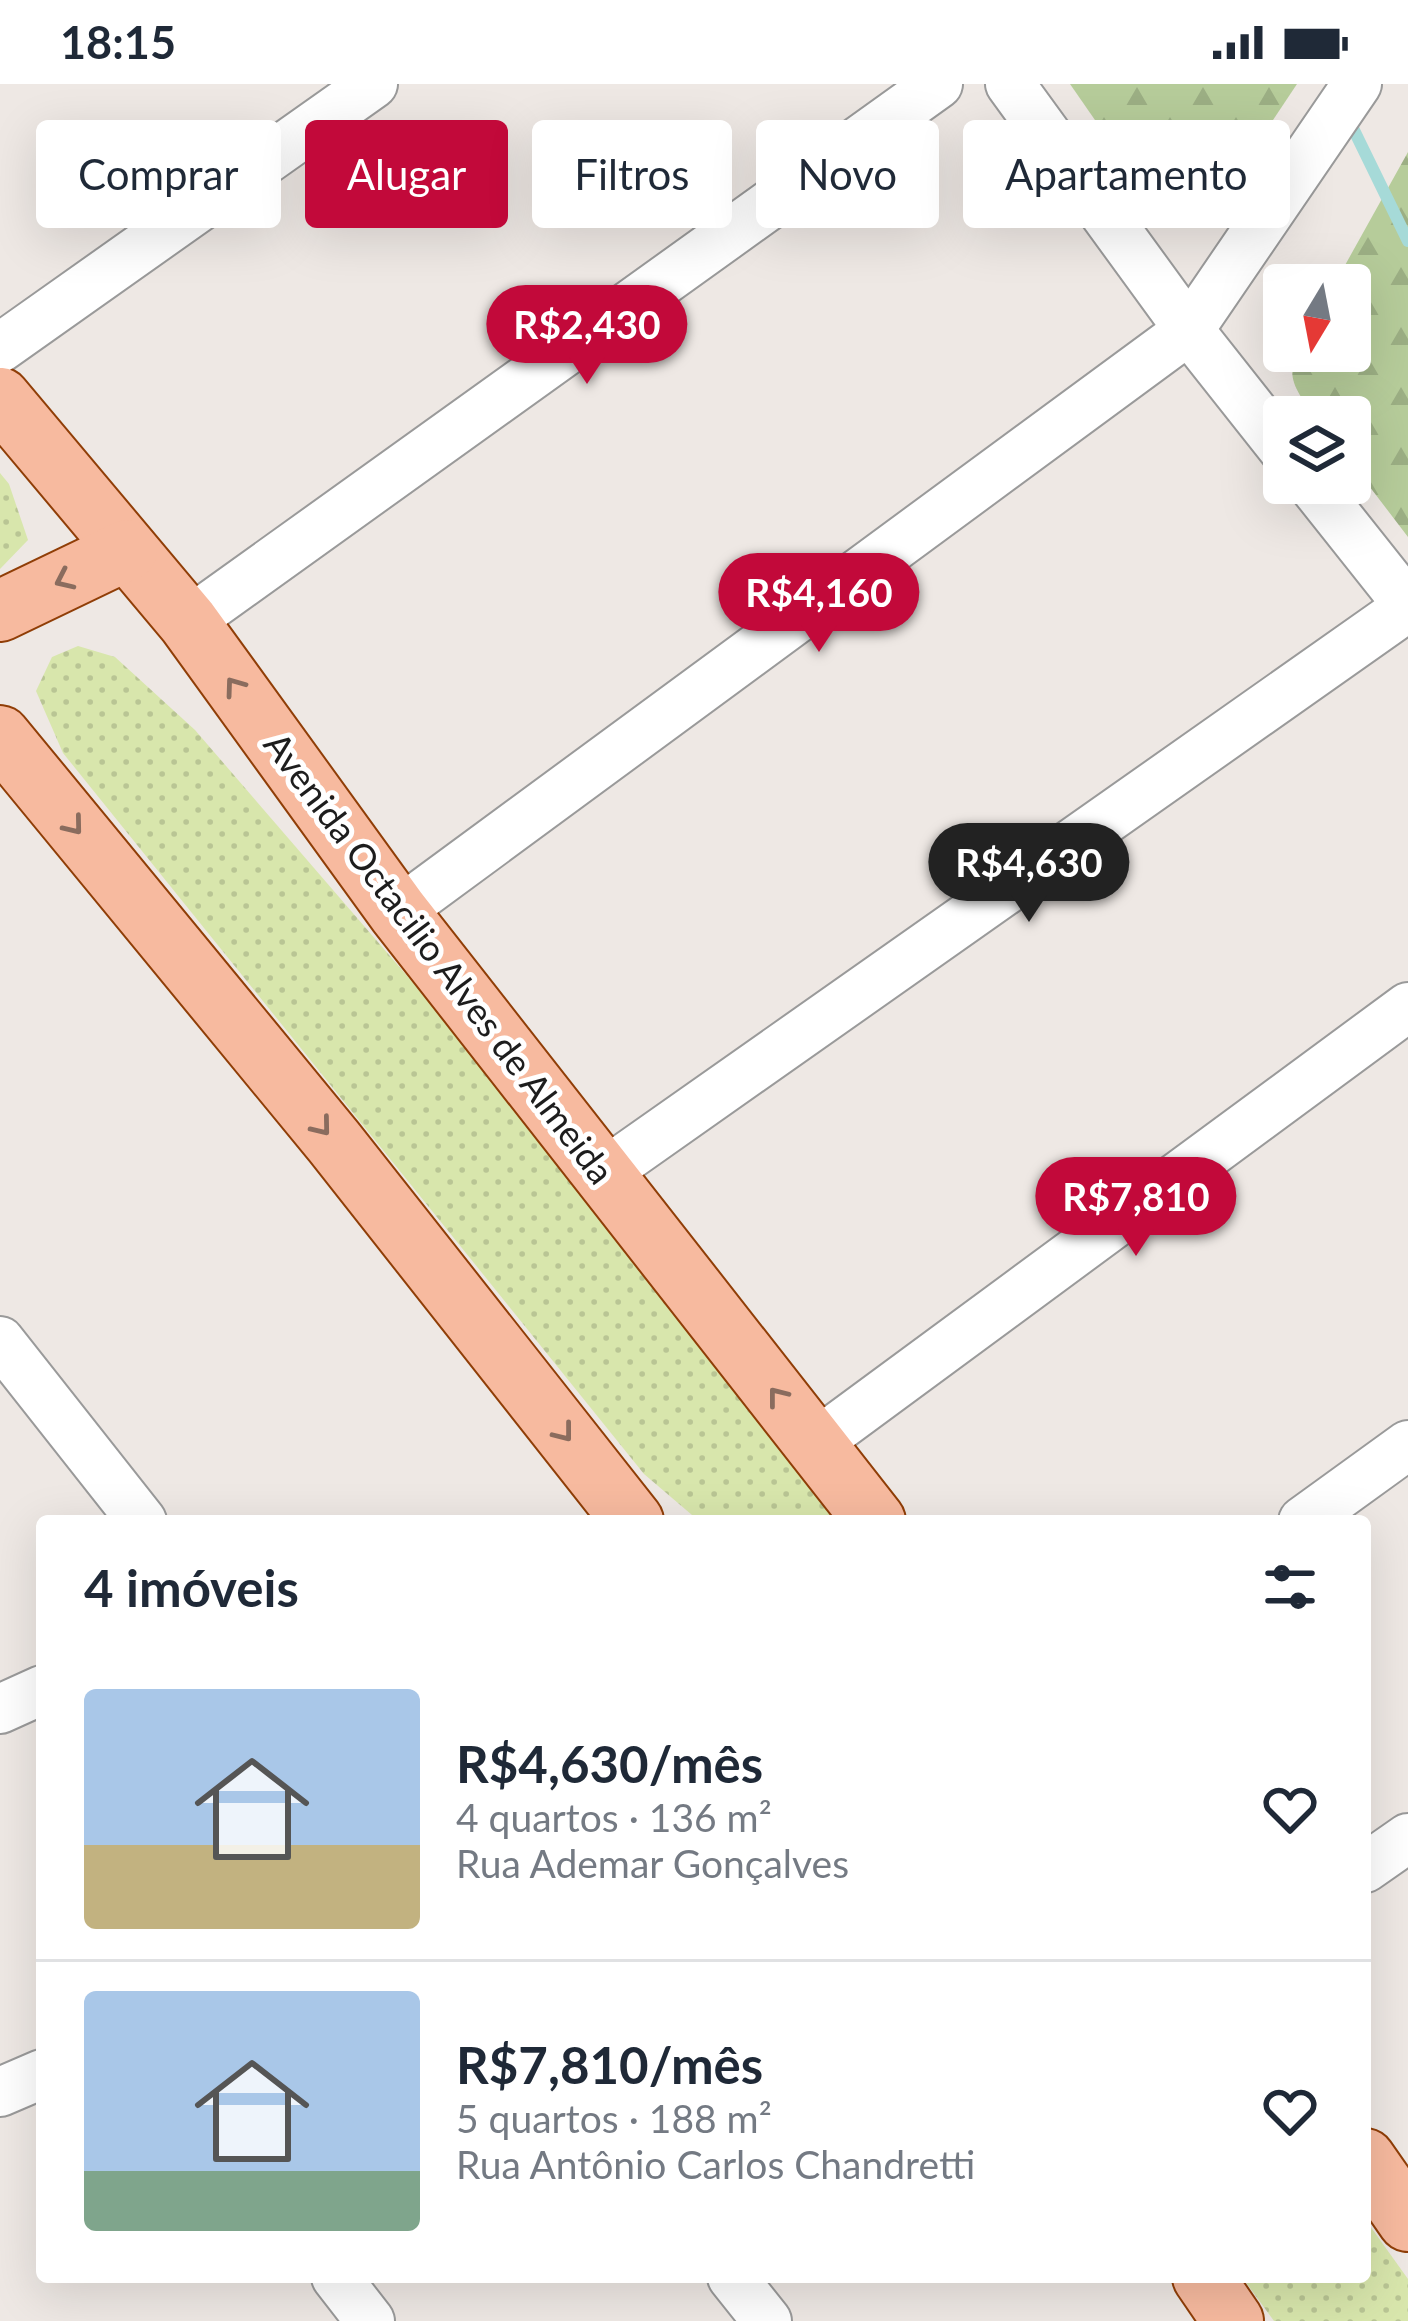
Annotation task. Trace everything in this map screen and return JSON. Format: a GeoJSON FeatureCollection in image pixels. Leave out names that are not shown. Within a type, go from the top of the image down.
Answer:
{"type":"FeatureCollection","features":[{"type":"Feature","properties":{"kind":"main road","name":"Avenida Octacilio Alves de Almeida"},"geometry":{"type":"LineString","coordinates":[[0,398],[188,622],[398,911],[870,1515]]}},
{"type":"Feature","properties":{"kind":"main road"},"geometry":{"type":"LineString","coordinates":[[0,610],[127,550]]}},
{"type":"Feature","properties":{"kind":"main road"},"geometry":{"type":"LineString","coordinates":[[0,736],[334,1142],[627,1515]]}},
{"type":"Feature","properties":{"kind":"main road"},"geometry":{"type":"LineString","coordinates":[[1371,2168],[1408,2221]]}},
{"type":"Feature","properties":{"kind":"main road"},"geometry":{"type":"LineString","coordinates":[[1207,2283],[1233,2321]]}},
{"type":"Feature","properties":{"kind":"street"},"geometry":{"type":"LineString","coordinates":[[0,348],[373,84]]}},
{"type":"Feature","properties":{"kind":"street"},"geometry":{"type":"LineString","coordinates":[[188,622],[938,84]]}},
{"type":"Feature","properties":{"kind":"street"},"geometry":{"type":"LineString","coordinates":[[1010,84],[1263,423]]}},
{"type":"Feature","properties":{"kind":"street"},"geometry":{"type":"LineString","coordinates":[[398,911],[1189,330],[1357,84]]}},
{"type":"Feature","properties":{"kind":"street"},"geometry":{"type":"LineString","coordinates":[[601,1175],[1408,606],[1328,504]]}},
{"type":"Feature","properties":{"kind":"street"},"geometry":{"type":"LineString","coordinates":[[815,1444],[1408,1007]]}},
{"type":"Feature","properties":{"kind":"street"},"geometry":{"type":"LineString","coordinates":[[4,1354],[137,1515]]}},
{"type":"Feature","properties":{"kind":"street"},"geometry":{"type":"LineString","coordinates":[[1312,1515],[1408,1445]]}},
{"type":"Feature","properties":{"kind":"street"},"geometry":{"type":"LineString","coordinates":[[0,1709],[36,1693]]}},
{"type":"Feature","properties":{"kind":"street"},"geometry":{"type":"LineString","coordinates":[[1371,1864],[1408,1838]]}},
{"type":"Feature","properties":{"kind":"street"},"geometry":{"type":"LineString","coordinates":[[0,2092],[36,2077]]}},
{"type":"Feature","properties":{"kind":"street"},"geometry":{"type":"LineString","coordinates":[[341,2283],[370,2321]]}},
{"type":"Feature","properties":{"kind":"street"},"geometry":{"type":"LineString","coordinates":[[737,2283],[767,2321]]}},
{"type":"Feature","properties":{"kind":"green space"},"geometry":{"type":"Polygon","coordinates":[[[1070,84],[1297,84],[1273,120],[1095,120],[1070,84]]]}},
{"type":"Feature","properties":{"kind":"green space"},"geometry":{"type":"Polygon","coordinates":[[[1408,152],[1408,537],[1371,489],[1371,396],[1301,396],[1293,378],[1292,372],[1371,372],[1371,264],[1346,264],[1408,152]]]}},
{"type":"Feature","properties":{"kind":"green space"},"geometry":{"type":"Polygon","coordinates":[[[0,473],[9,484],[28,540],[0,569],[0,473]]]}},
{"type":"Feature","properties":{"kind":"green space"},"geometry":{"type":"Polygon","coordinates":[[[78,646],[115,657],[195,730],[635,1240],[843,1515],[692,1515],[644,1474],[63,753],[36,691],[52,657],[78,646]]]}},
{"type":"Feature","properties":{"kind":"green space"},"geometry":{"type":"Polygon","coordinates":[[[1371,2227],[1408,2279],[1408,2321],[1274,2321],[1246,2283],[1371,2283],[1371,2227]]]}},
{"type":"Feature","properties":{"kind":"waterway"},"geometry":{"type":"LineString","coordinates":[[1348,118],[1408,241]]}}]}
